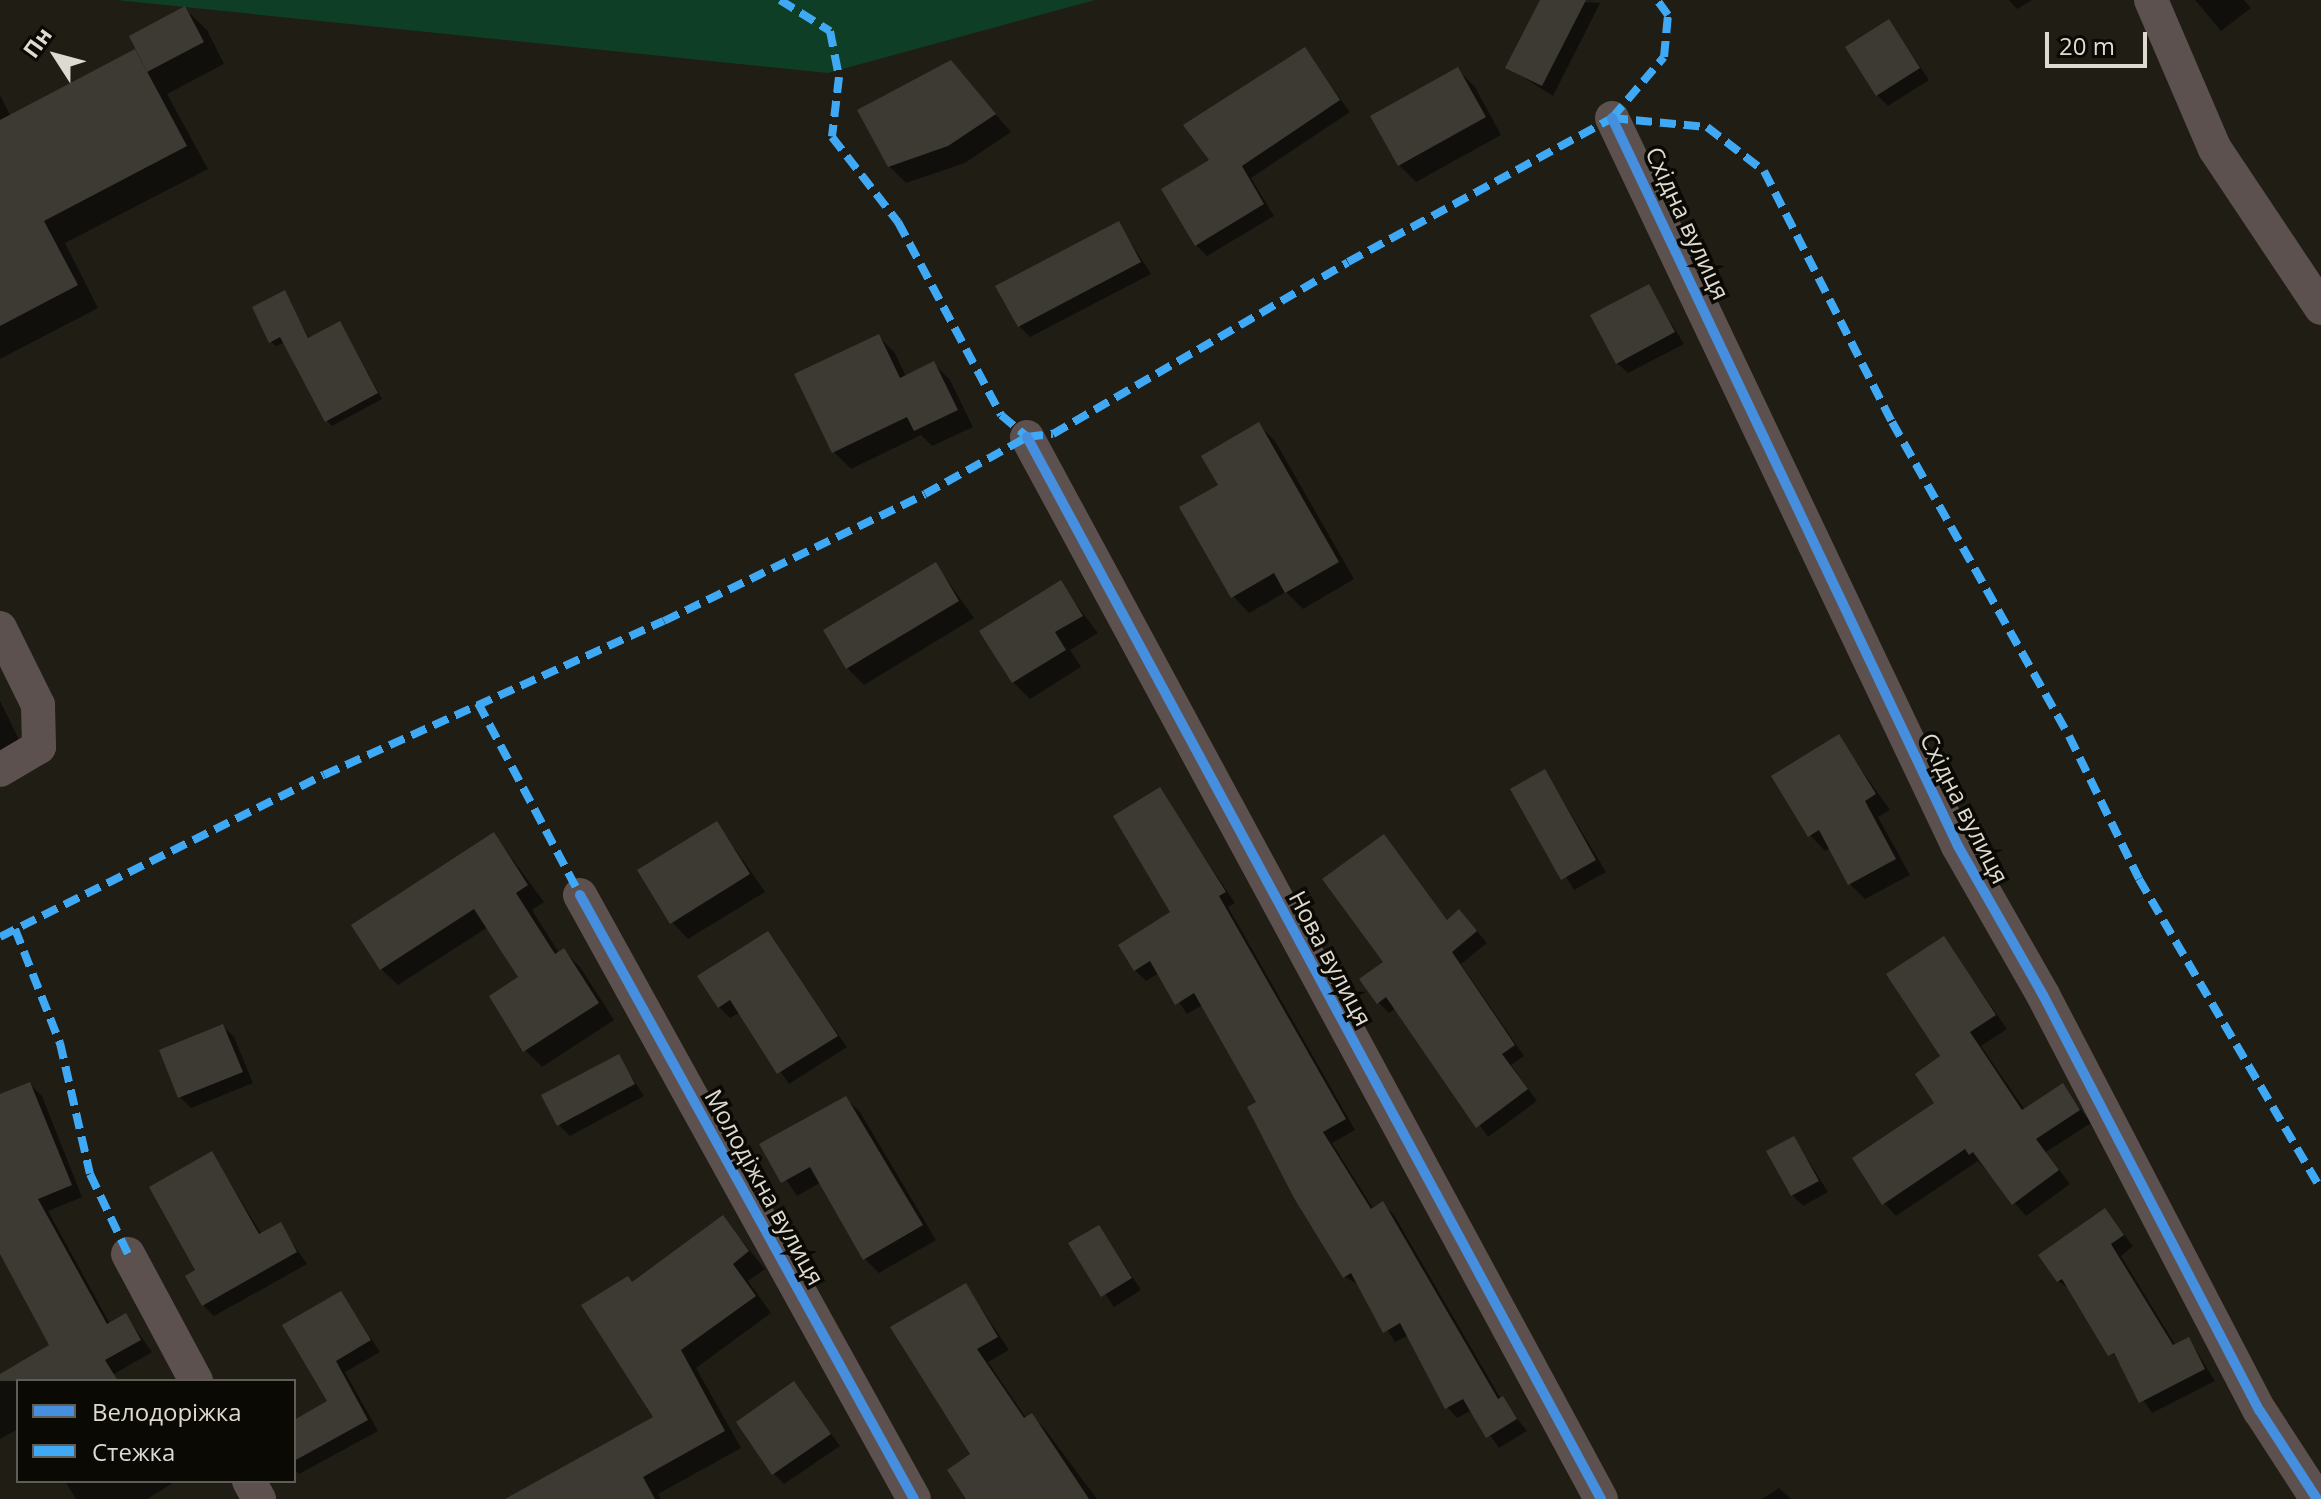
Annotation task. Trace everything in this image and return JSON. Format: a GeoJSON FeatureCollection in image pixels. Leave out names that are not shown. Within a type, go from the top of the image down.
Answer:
{"type":"FeatureCollection","features":[{"type":"Feature","properties":{"kind":"street"},"geometry":{"type":"LineString","coordinates":[[2151,0],[2215,149],[2321,308]]}},
{"type":"Feature","properties":{"kind":"street","name":"Східна вулиця"},"geometry":{"type":"LineString","coordinates":[[1612,118],[1958,846],[2043,995],[2260,1411],[2317,1499]]}},
{"type":"Feature","properties":{"kind":"street","name":"Нова вулиця"},"geometry":{"type":"LineString","coordinates":[[1027,437],[1601,1499]]}},
{"type":"Feature","properties":{"kind":"street"},"geometry":{"type":"LineString","coordinates":[[0,628],[38,705],[39,747],[0,770]]}},
{"type":"Feature","properties":{"kind":"street","name":"Молодіжна вулиця"},"geometry":{"type":"LineString","coordinates":[[580,895],[914,1499]]}},
{"type":"Feature","properties":{"kind":"street"},"geometry":{"type":"LineString","coordinates":[[128,1254],[195,1379]]}},
{"type":"Feature","properties":{"kind":"green space"},"geometry":{"type":"Polygon","coordinates":[[[116,0],[1095,0],[828,73],[116,0]]]}},
{"type":"Feature","properties":{"kind":"building"},"geometry":{"type":"Polygon","coordinates":[[[1540,0],[1586,0],[1542,86],[1505,68],[1540,0]]]}},
{"type":"Feature","properties":{"kind":"building"},"geometry":{"type":"Polygon","coordinates":[[[185,6],[204,42],[147,72],[129,36],[185,6]]]}},
{"type":"Feature","properties":{"kind":"building"},"geometry":{"type":"Polygon","coordinates":[[[1889,19],[1920,68],[1876,96],[1845,47],[1889,19]]]}},
{"type":"Feature","properties":{"kind":"building"},"geometry":{"type":"Polygon","coordinates":[[[1305,47],[1340,100],[1242,166],[1264,204],[1195,246],[1161,189],[1209,160],[1183,125],[1305,47]]]}},
{"type":"Feature","properties":{"kind":"building"},"geometry":{"type":"Polygon","coordinates":[[[135,49],[187,146],[44,221],[78,285],[0,326],[0,120],[135,49]]]}},
{"type":"Feature","properties":{"kind":"building"},"geometry":{"type":"Polygon","coordinates":[[[951,60],[996,114],[948,146],[888,167],[857,110],[951,60]]]}},
{"type":"Feature","properties":{"kind":"building"},"geometry":{"type":"Polygon","coordinates":[[[1458,67],[1486,117],[1398,166],[1370,116],[1458,67]]]}},
{"type":"Feature","properties":{"kind":"building"},"geometry":{"type":"Polygon","coordinates":[[[1119,221],[1141,262],[1018,327],[995,286],[1119,221]]]}},
{"type":"Feature","properties":{"kind":"building"},"geometry":{"type":"Polygon","coordinates":[[[1649,284],[1675,332],[1616,364],[1590,315],[1649,284]]]}},
{"type":"Feature","properties":{"kind":"building"},"geometry":{"type":"Polygon","coordinates":[[[285,290],[308,338],[340,321],[378,393],[325,422],[280,337],[269,343],[252,307],[285,290]]]}},
{"type":"Feature","properties":{"kind":"building"},"geometry":{"type":"Polygon","coordinates":[[[879,334],[900,378],[934,361],[958,410],[914,431],[907,417],[832,453],[794,374],[879,334]]]}},
{"type":"Feature","properties":{"kind":"building"},"geometry":{"type":"Polygon","coordinates":[[[1259,422],[1339,562],[1285,593],[1274,573],[1231,598],[1179,507],[1218,485],[1201,456],[1259,422]]]}},
{"type":"Feature","properties":{"kind":"building"},"geometry":{"type":"Polygon","coordinates":[[[936,562],[959,601],[846,669],[823,630],[936,562]]]}},
{"type":"Feature","properties":{"kind":"building"},"geometry":{"type":"Polygon","coordinates":[[[1061,580],[1083,616],[1055,632],[1066,650],[1012,683],[979,631],[1061,580]]]}},
{"type":"Feature","properties":{"kind":"building"},"geometry":{"type":"Polygon","coordinates":[[[1839,734],[1876,794],[1865,801],[1896,859],[1848,885],[1819,830],[1808,837],[1771,776],[1839,734]]]}},
{"type":"Feature","properties":{"kind":"building"},"geometry":{"type":"Polygon","coordinates":[[[1545,769],[1596,860],[1561,880],[1510,789],[1545,769]]]}},
{"type":"Feature","properties":{"kind":"building"},"geometry":{"type":"Polygon","coordinates":[[[1160,787],[1226,892],[1219,896],[1346,1119],[1323,1132],[1371,1209],[1383,1201],[1498,1399],[1503,1396],[1517,1419],[1486,1438],[1463,1399],[1445,1409],[1400,1323],[1383,1333],[1351,1273],[1343,1278],[1294,1198],[1247,1107],[1256,1102],[1194,993],[1175,1005],[1150,961],[1134,971],[1118,945],[1170,912],[1113,816],[1160,787]]]}},
{"type":"Feature","properties":{"kind":"building"},"geometry":{"type":"Polygon","coordinates":[[[717,821],[750,874],[670,924],[637,870],[717,821]]]}},
{"type":"Feature","properties":{"kind":"building"},"geometry":{"type":"Polygon","coordinates":[[[494,832],[528,885],[516,893],[555,954],[564,948],[599,1003],[523,1052],[489,996],[518,977],[474,909],[380,970],[351,925],[494,832]]]}},
{"type":"Feature","properties":{"kind":"building"},"geometry":{"type":"Polygon","coordinates":[[[1384,834],[1447,920],[1459,909],[1477,931],[1452,952],[1515,1045],[1502,1054],[1528,1089],[1476,1128],[1386,997],[1377,1004],[1359,979],[1383,962],[1322,879],[1384,834]]]}},
{"type":"Feature","properties":{"kind":"building"},"geometry":{"type":"Polygon","coordinates":[[[768,931],[838,1036],[777,1074],[730,1000],[718,1008],[697,976],[768,931]]]}},
{"type":"Feature","properties":{"kind":"building"},"geometry":{"type":"Polygon","coordinates":[[[1944,936],[1996,1015],[1970,1032],[2022,1110],[2063,1083],[2080,1110],[2036,1139],[2059,1170],[2012,1205],[1973,1152],[1969,1155],[1965,1149],[1882,1205],[1852,1158],[1934,1103],[1915,1074],[1940,1056],[1886,974],[1944,936]]]}},
{"type":"Feature","properties":{"kind":"building"},"geometry":{"type":"Polygon","coordinates":[[[223,1024],[243,1072],[178,1098],[159,1050],[223,1024]]]}},
{"type":"Feature","properties":{"kind":"building"},"geometry":{"type":"Polygon","coordinates":[[[619,1054],[635,1084],[557,1126],[541,1095],[619,1054]]]}},
{"type":"Feature","properties":{"kind":"building"},"geometry":{"type":"Polygon","coordinates":[[[30,1082],[72,1185],[38,1199],[107,1324],[126,1313],[141,1340],[105,1360],[117,1379],[0,1381],[0,1374],[49,1345],[0,1254],[0,1094],[30,1082]]]}},
{"type":"Feature","properties":{"kind":"building"},"geometry":{"type":"Polygon","coordinates":[[[846,1096],[923,1225],[863,1260],[810,1167],[781,1183],[759,1144],[846,1096]]]}},
{"type":"Feature","properties":{"kind":"building"},"geometry":{"type":"Polygon","coordinates":[[[1794,1136],[1819,1181],[1791,1196],[1766,1151],[1794,1136]]]}},
{"type":"Feature","properties":{"kind":"building"},"geometry":{"type":"Polygon","coordinates":[[[212,1151],[259,1234],[281,1222],[297,1252],[202,1306],[185,1276],[195,1270],[149,1187],[212,1151]]]}},
{"type":"Feature","properties":{"kind":"building"},"geometry":{"type":"Polygon","coordinates":[[[2105,1208],[2124,1235],[2111,1244],[2173,1345],[2189,1337],[2205,1369],[2139,1403],[2114,1353],[2108,1356],[2062,1279],[2057,1282],[2038,1255],[2105,1208]]]}},
{"type":"Feature","properties":{"kind":"building"},"geometry":{"type":"Polygon","coordinates":[[[723,1215],[749,1251],[733,1264],[756,1296],[681,1350],[725,1431],[643,1477],[655,1499],[505,1499],[653,1417],[581,1305],[628,1276],[632,1282],[723,1215]]]}},
{"type":"Feature","properties":{"kind":"building"},"geometry":{"type":"Polygon","coordinates":[[[1099,1225],[1132,1278],[1101,1297],[1068,1243],[1099,1225]]]}},
{"type":"Feature","properties":{"kind":"building"},"geometry":{"type":"Polygon","coordinates":[[[966,1283],[998,1337],[977,1349],[1024,1418],[1032,1413],[1089,1499],[966,1499],[947,1470],[970,1454],[890,1327],[966,1283]]]}},
{"type":"Feature","properties":{"kind":"building"},"geometry":{"type":"Polygon","coordinates":[[[341,1291],[371,1340],[336,1361],[368,1420],[296,1460],[296,1419],[327,1401],[282,1325],[341,1291]]]}},
{"type":"Feature","properties":{"kind":"building"},"geometry":{"type":"Polygon","coordinates":[[[794,1381],[831,1434],[772,1475],[736,1422],[794,1381]]]}},
{"type":"Feature","properties":{"kind":"marked path"},"geometry":{"type":"LineString","coordinates":[[780,0],[830,31],[839,77],[832,137],[898,222],[1001,415],[1027,437]]}},
{"type":"Feature","properties":{"kind":"marked path"},"geometry":{"type":"LineString","coordinates":[[0,937],[324,775],[664,621],[925,494],[1027,437],[1053,434],[1348,262],[1612,118],[1664,57],[1668,15],[1657,0]]}},
{"type":"Feature","properties":{"kind":"marked path"},"geometry":{"type":"LineString","coordinates":[[1612,118],[1707,127],[1764,171],[1892,422],[2069,736],[2139,879],[2321,1189]]}},
{"type":"Feature","properties":{"kind":"marked path"},"geometry":{"type":"LineString","coordinates":[[478,703],[580,895]]}},
{"type":"Feature","properties":{"kind":"marked path"},"geometry":{"type":"LineString","coordinates":[[15,929],[60,1043],[90,1174],[128,1254]]}},
{"type":"Feature","properties":{"kind":"cycle path"},"geometry":{"type":"LineString","coordinates":[[1612,118],[1958,846],[2043,995],[2260,1411],[2317,1499]]}},
{"type":"Feature","properties":{"kind":"cycle path"},"geometry":{"type":"LineString","coordinates":[[1027,437],[1601,1499]]}},
{"type":"Feature","properties":{"kind":"cycle path"},"geometry":{"type":"LineString","coordinates":[[580,895],[914,1499]]}}]}
